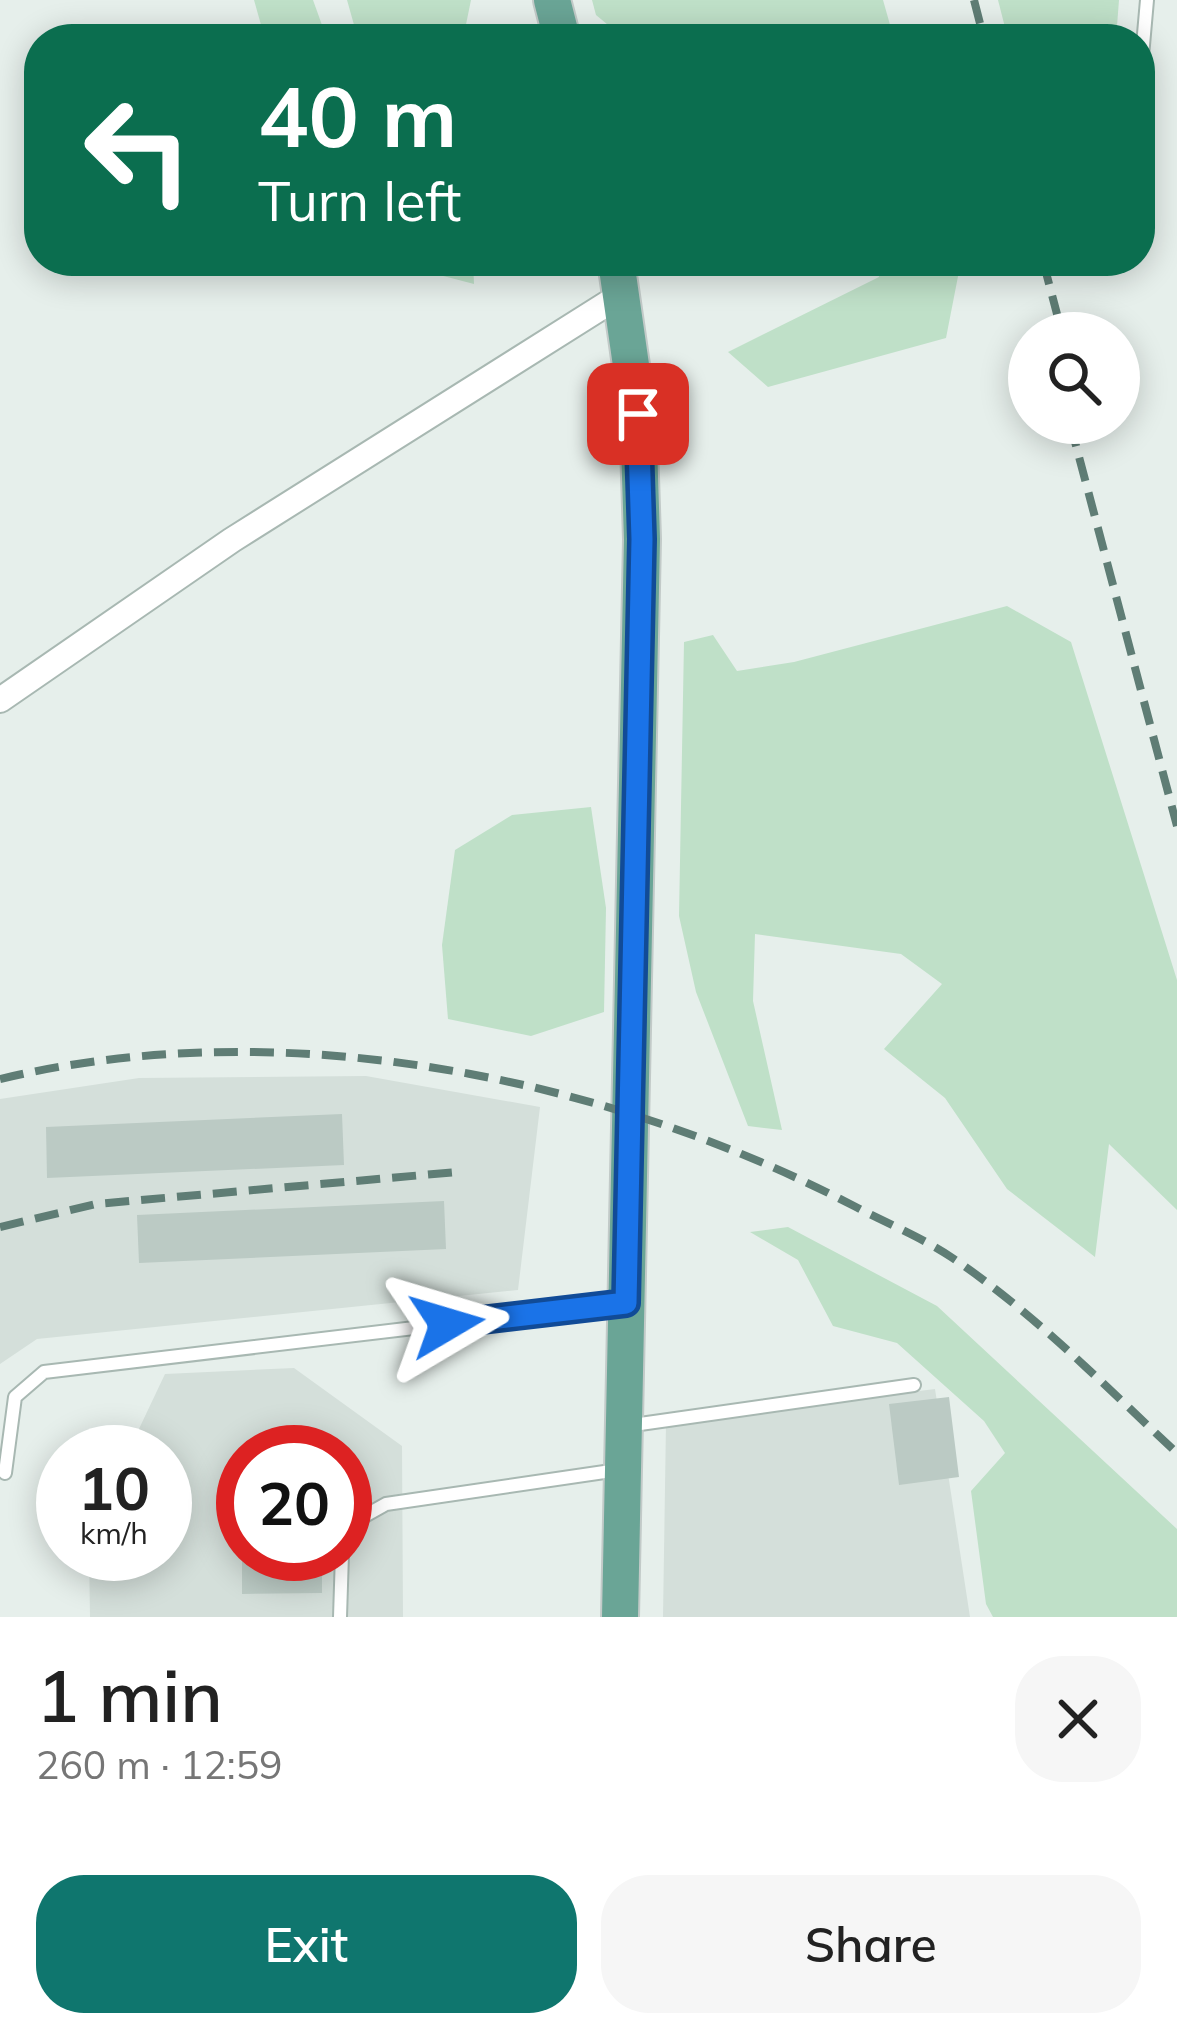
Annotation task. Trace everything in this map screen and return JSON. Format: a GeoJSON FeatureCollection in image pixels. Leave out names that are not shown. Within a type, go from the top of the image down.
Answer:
{"type":"FeatureCollection","features":[{"type":"Feature","properties":{"kind":"main road"},"geometry":{"type":"LineString","coordinates":[[620,277],[638,414],[642,539],[620,1617]]}},
{"type":"Feature","properties":{"kind":"street"},"geometry":{"type":"LineString","coordinates":[[0,700],[620,277]]}},
{"type":"Feature","properties":{"kind":"lane"},"geometry":{"type":"LineString","coordinates":[[5,1473],[15,1397],[44,1372],[626,1303]]}},
{"type":"Feature","properties":{"kind":"lane"},"geometry":{"type":"LineString","coordinates":[[625,1426],[914,1385]]}},
{"type":"Feature","properties":{"kind":"lane"},"geometry":{"type":"LineString","coordinates":[[372,1512],[386,1504],[625,1469]]}},
{"type":"Feature","properties":{"kind":"lane"},"geometry":{"type":"LineString","coordinates":[[340,1617],[341,1581]]}},
{"type":"Feature","properties":{"kind":"shaded area"},"geometry":{"type":"Polygon","coordinates":[[[366,1076],[540,1107],[518,1290],[37,1339],[0,1364],[0,1099],[139,1078],[366,1076]]]}},
{"type":"Feature","properties":{"kind":"shaded area"},"geometry":{"type":"Polygon","coordinates":[[[294,1368],[402,1446],[403,1617],[90,1617],[89,1581],[192,1581],[192,1425],[141,1425],[165,1374],[294,1368]]]}},
{"type":"Feature","properties":{"kind":"shaded area"},"geometry":{"type":"Polygon","coordinates":[[[935,1389],[970,1617],[663,1617],[666,1423],[935,1389]]]}},
{"type":"Feature","properties":{"kind":"green space"},"geometry":{"type":"Polygon","coordinates":[[[254,0],[313,0],[322,24],[261,24],[254,0]]]}},
{"type":"Feature","properties":{"kind":"green space"},"geometry":{"type":"Polygon","coordinates":[[[347,0],[471,0],[466,24],[354,24],[347,0]]]}},
{"type":"Feature","properties":{"kind":"green space"},"geometry":{"type":"Polygon","coordinates":[[[592,0],[883,0],[890,24],[607,24],[596,15],[592,0]]]}},
{"type":"Feature","properties":{"kind":"green space"},"geometry":{"type":"Polygon","coordinates":[[[998,0],[1119,0],[1117,24],[1004,24],[998,0]]]}},
{"type":"Feature","properties":{"kind":"green space"},"geometry":{"type":"Polygon","coordinates":[[[443,276],[474,276],[474,284],[443,276]]]}},
{"type":"Feature","properties":{"kind":"green space"},"geometry":{"type":"Polygon","coordinates":[[[958,276],[946,338],[768,387],[728,352],[879,277],[958,276]]]}},
{"type":"Feature","properties":{"kind":"green space"},"geometry":{"type":"Polygon","coordinates":[[[1007,606],[1071,642],[1177,980],[1177,1210],[1109,1144],[1095,1257],[1007,1189],[945,1098],[884,1049],[942,984],[901,954],[755,934],[753,1001],[782,1130],[748,1126],[696,992],[679,916],[684,642],[713,635],[737,671],[794,662],[1007,606]]]}},
{"type":"Feature","properties":{"kind":"green space"},"geometry":{"type":"Polygon","coordinates":[[[591,807],[606,908],[604,1012],[531,1036],[448,1019],[442,945],[455,850],[512,815],[591,807]]]}},
{"type":"Feature","properties":{"kind":"green space"},"geometry":{"type":"Polygon","coordinates":[[[788,1227],[937,1306],[1177,1529],[1177,1617],[993,1617],[986,1604],[971,1491],[1005,1453],[984,1421],[897,1343],[833,1326],[798,1260],[750,1232],[788,1227]]]}},
{"type":"Feature","properties":{"kind":"building"},"geometry":{"type":"Polygon","coordinates":[[[342,1114],[344,1165],[47,1178],[46,1127],[342,1114]]]}},
{"type":"Feature","properties":{"kind":"building"},"geometry":{"type":"Polygon","coordinates":[[[444,1201],[446,1249],[139,1263],[137,1215],[444,1201]]]}},
{"type":"Feature","properties":{"kind":"building"},"geometry":{"type":"Polygon","coordinates":[[[949,1397],[959,1477],[899,1485],[889,1404],[949,1397]]]}},
{"type":"Feature","properties":{"kind":"building"},"geometry":{"type":"Polygon","coordinates":[[[242,1581],[322,1581],[322,1593],[242,1594],[242,1581]]]}},
{"type":"Feature","properties":{"kind":"railway"},"geometry":{"type":"LineString","coordinates":[[974,0],[980,24]]}},
{"type":"Feature","properties":{"kind":"railway"},"geometry":{"type":"LineString","coordinates":[[1047,276],[1056,312]]}},
{"type":"Feature","properties":{"kind":"railway"},"geometry":{"type":"LineString","coordinates":[[1076,444],[1177,826]]}},
{"type":"Feature","properties":{"kind":"railway"},"geometry":{"type":"LineString","coordinates":[[0,1079],[107,1060],[216,1052],[327,1055],[438,1068],[547,1091],[654,1121],[756,1160],[951,1257],[1039,1325],[1177,1453]]}},
{"type":"Feature","properties":{"kind":"railway"},"geometry":{"type":"LineString","coordinates":[[0,1227],[96,1204],[457,1172]]}},
{"type":"Feature","properties":{"kind":"route"},"geometry":{"type":"LineString","coordinates":[[447,1324],[626,1303],[642,539],[638,414]]}}]}
